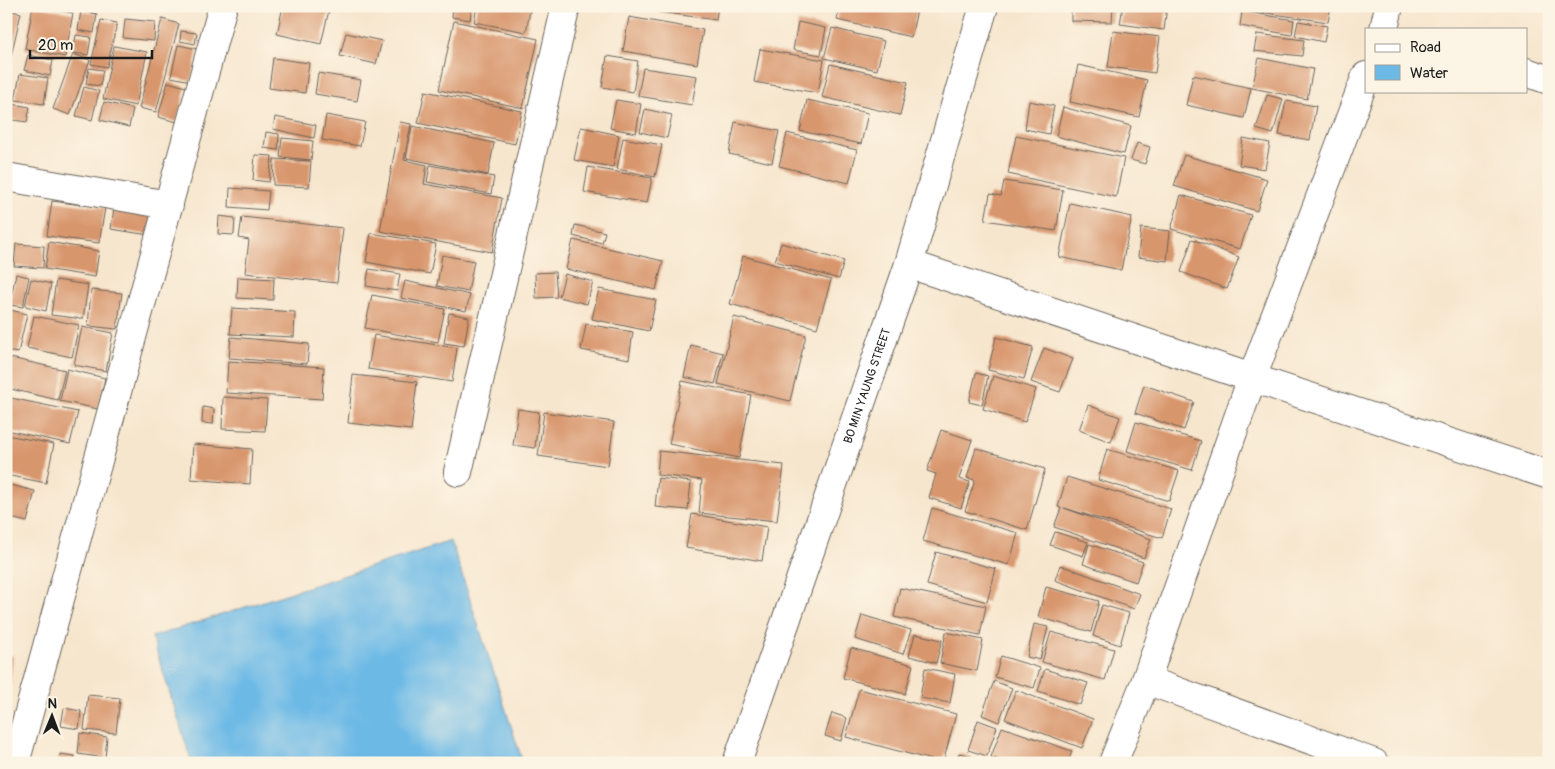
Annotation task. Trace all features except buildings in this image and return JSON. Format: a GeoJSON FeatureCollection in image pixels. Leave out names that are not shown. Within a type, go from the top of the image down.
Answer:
{"type":"FeatureCollection","features":[{"type":"Feature","properties":{"kind":"street"},"geometry":{"type":"LineString","coordinates":[[15,763],[223,6]]}},
{"type":"Feature","properties":{"kind":"street"},"geometry":{"type":"LineString","coordinates":[[458,472],[566,6]]}},
{"type":"Feature","properties":{"kind":"street","name":"BO MIN YAUNG STREET"},"geometry":{"type":"LineString","coordinates":[[738,763],[909,264],[984,6]]}},
{"type":"Feature","properties":{"kind":"street"},"geometry":{"type":"LineString","coordinates":[[1528,73],[1549,80]]}},
{"type":"Feature","properties":{"kind":"street"},"geometry":{"type":"LineString","coordinates":[[1113,763],[1146,680],[1252,378],[1365,79]]}},
{"type":"Feature","properties":{"kind":"street"},"geometry":{"type":"LineString","coordinates":[[6,177],[169,205]]}},
{"type":"Feature","properties":{"kind":"street"},"geometry":{"type":"LineString","coordinates":[[909,264],[1549,475]]}},
{"type":"Feature","properties":{"kind":"street"},"geometry":{"type":"LineString","coordinates":[[1146,680],[1374,763]]}},
{"type":"Feature","properties":{"kind":"water"},"geometry":{"type":"Polygon","coordinates":[[[451,541],[523,763],[192,763],[152,637],[451,541]]]}}]}
